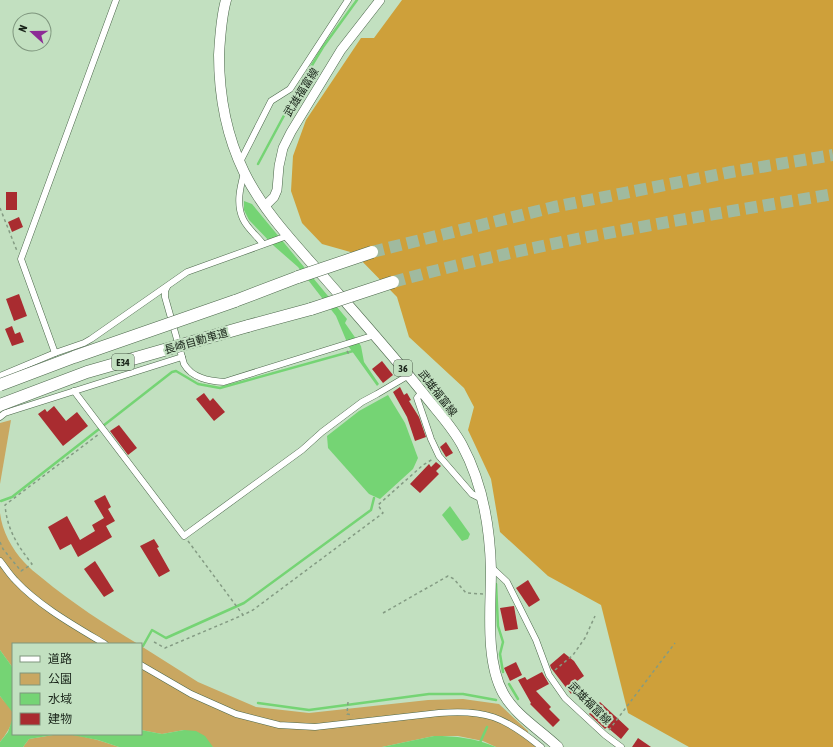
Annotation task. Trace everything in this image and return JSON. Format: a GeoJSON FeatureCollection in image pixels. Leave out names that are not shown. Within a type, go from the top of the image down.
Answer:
{"type":"FeatureCollection","features":[{"type":"Feature","properties":{"kind":"highway","name":"E34"},"geometry":{"type":"LineString","coordinates":[[0,385],[74,357],[372,252]]}},
{"type":"Feature","properties":{"kind":"highway","name":"長崎自動車道"},"geometry":{"type":"LineString","coordinates":[[0,405],[87,372],[311,309],[393,282]]}},
{"type":"Feature","properties":{"kind":"main road","name":"武雄福富線"},"geometry":{"type":"LineString","coordinates":[[226,0],[220,39],[219,71],[223,105],[231,139],[244,173],[285,237],[375,335],[409,375],[462,444],[472,466],[482,499],[489,533],[491,567],[490,632],[493,662],[502,691],[516,711],[558,747]]}},
{"type":"Feature","properties":{"kind":"street"},"geometry":{"type":"LineString","coordinates":[[55,353],[20,259],[116,0]]}},
{"type":"Feature","properties":{"kind":"street"},"geometry":{"type":"LineString","coordinates":[[240,162],[271,101],[290,89],[348,0]]}},
{"type":"Feature","properties":{"kind":"street","name":"武雄福富線"},"geometry":{"type":"LineString","coordinates":[[265,206],[274,197],[277,190],[279,166],[283,148],[291,132],[341,50],[380,0]]}},
{"type":"Feature","properties":{"kind":"street"},"geometry":{"type":"LineString","coordinates":[[244,173],[239,191],[240,209],[243,220],[265,243]]}},
{"type":"Feature","properties":{"kind":"street"},"geometry":{"type":"LineString","coordinates":[[0,376],[55,353],[84,343],[187,272],[285,237]]}},
{"type":"Feature","properties":{"kind":"street"},"geometry":{"type":"LineString","coordinates":[[167,287],[165,297],[184,364],[187,370],[209,381],[224,382],[344,347],[375,335]]}},
{"type":"Feature","properties":{"kind":"street"},"geometry":{"type":"LineString","coordinates":[[0,417],[5,413],[182,357]]}},
{"type":"Feature","properties":{"kind":"street"},"geometry":{"type":"LineString","coordinates":[[74,391],[184,536],[302,450],[322,432],[362,402],[409,375]]}},
{"type":"Feature","properties":{"kind":"street"},"geometry":{"type":"LineString","coordinates":[[422,392],[417,398],[439,456],[472,494],[482,499]]}},
{"type":"Feature","properties":{"kind":"street"},"geometry":{"type":"LineString","coordinates":[[0,561],[15,580],[41,603],[103,643]]}},
{"type":"Feature","properties":{"kind":"street","name":"武雄福富線"},"geometry":{"type":"LineString","coordinates":[[491,567],[507,582],[536,640],[549,675],[565,698],[605,735],[621,747]]}},
{"type":"Feature","properties":{"kind":"street"},"geometry":{"type":"LineString","coordinates":[[142,666],[191,694],[236,714],[279,725],[315,726],[459,711],[477,713],[501,719],[524,733],[541,747]]}},
{"type":"Feature","properties":{"kind":"path"},"geometry":{"type":"LineString","coordinates":[[0,208],[20,259]]}},
{"type":"Feature","properties":{"kind":"path"},"geometry":{"type":"LineString","coordinates":[[344,347],[350,356]]}},
{"type":"Feature","properties":{"kind":"path"},"geometry":{"type":"LineString","coordinates":[[0,542],[3,549],[21,571],[32,564],[17,544],[6,518],[5,505],[103,430]]}},
{"type":"Feature","properties":{"kind":"path"},"geometry":{"type":"LineString","coordinates":[[154,642],[165,648],[253,610],[383,513],[378,504],[423,465],[439,456]]}},
{"type":"Feature","properties":{"kind":"path"},"geometry":{"type":"LineString","coordinates":[[184,536],[243,615]]}},
{"type":"Feature","properties":{"kind":"path"},"geometry":{"type":"LineString","coordinates":[[382,613],[448,576],[454,579],[466,592],[490,595]]}},
{"type":"Feature","properties":{"kind":"path"},"geometry":{"type":"LineString","coordinates":[[549,675],[573,655],[586,638],[594,616]]}},
{"type":"Feature","properties":{"kind":"path"},"geometry":{"type":"LineString","coordinates":[[605,735],[675,643]]}},
{"type":"Feature","properties":{"kind":"path"},"geometry":{"type":"LineString","coordinates":[[348,702],[348,707]]}},
{"type":"Feature","properties":{"kind":"green space"},"geometry":{"type":"Polygon","coordinates":[[[11,420],[0,484],[0,423],[11,420]]]}},
{"type":"Feature","properties":{"kind":"green space"},"geometry":{"type":"Polygon","coordinates":[[[0,513],[8,539],[15,551],[28,566],[77,605],[136,643],[12,643],[12,667],[0,650],[0,513]]]}},
{"type":"Feature","properties":{"kind":"green space"},"geometry":{"type":"Polygon","coordinates":[[[142,647],[198,682],[256,707],[309,713],[428,700],[463,699],[499,704],[528,731],[529,739],[538,747],[496,747],[483,741],[458,736],[434,736],[382,747],[213,747],[184,730],[162,734],[142,730],[142,647]]]}},
{"type":"Feature","properties":{"kind":"green space"},"geometry":{"type":"Polygon","coordinates":[[[0,696],[12,710],[12,722],[10,728],[0,742],[0,696]]]}},
{"type":"Feature","properties":{"kind":"green space"},"geometry":{"type":"Polygon","coordinates":[[[53,735],[74,735],[119,747],[23,747],[29,739],[53,735]]]}},
{"type":"Feature","properties":{"kind":"shaded area"},"geometry":{"type":"Polygon","coordinates":[[[402,0],[833,0],[833,747],[689,747],[628,713],[601,605],[548,576],[500,532],[491,479],[468,430],[474,407],[464,388],[409,337],[397,297],[354,253],[322,244],[302,223],[291,191],[293,156],[306,120],[361,38],[374,38],[402,0]]]}},
{"type":"Feature","properties":{"kind":"water"},"geometry":{"type":"Polygon","coordinates":[[[244,201],[252,204],[347,319],[345,323],[361,346],[364,362],[379,384],[377,386],[349,347],[336,316],[298,267],[274,246],[249,220],[244,210],[244,201]]]}},
{"type":"Feature","properties":{"kind":"water"},"geometry":{"type":"Polygon","coordinates":[[[388,395],[405,423],[418,458],[413,469],[380,499],[369,494],[328,448],[327,436],[359,411],[388,395]]]}},
{"type":"Feature","properties":{"kind":"water"},"geometry":{"type":"Polygon","coordinates":[[[450,506],[470,534],[468,539],[462,541],[442,515],[450,506]]]}},
{"type":"Feature","properties":{"kind":"water"},"geometry":{"type":"Polygon","coordinates":[[[0,650],[12,667],[12,712],[0,696],[0,650]]]}},
{"type":"Feature","properties":{"kind":"water"},"geometry":{"type":"Polygon","coordinates":[[[12,720],[12,735],[53,735],[29,739],[23,747],[0,747],[0,742],[8,732],[12,720]]]}},
{"type":"Feature","properties":{"kind":"water"},"geometry":{"type":"Polygon","coordinates":[[[142,730],[162,734],[184,730],[196,731],[205,736],[213,747],[119,747],[98,740],[72,735],[142,735],[142,730]]]}},
{"type":"Feature","properties":{"kind":"water"},"geometry":{"type":"Polygon","coordinates":[[[434,736],[465,738],[481,741],[496,747],[382,747],[434,736]]]}},
{"type":"Feature","properties":{"kind":"building"},"geometry":{"type":"Polygon","coordinates":[[[6,192],[17,192],[17,210],[6,210],[6,192]]]}},
{"type":"Feature","properties":{"kind":"building"},"geometry":{"type":"Polygon","coordinates":[[[19,217],[23,227],[12,232],[8,222],[19,217]]]}},
{"type":"Feature","properties":{"kind":"building"},"geometry":{"type":"Polygon","coordinates":[[[19,294],[27,316],[14,321],[6,299],[19,294]]]}},
{"type":"Feature","properties":{"kind":"building"},"geometry":{"type":"Polygon","coordinates":[[[12,326],[15,334],[20,332],[24,342],[12,346],[5,329],[12,326]]]}},
{"type":"Feature","properties":{"kind":"building"},"geometry":{"type":"Polygon","coordinates":[[[382,361],[393,375],[383,383],[372,369],[382,361]]]}},
{"type":"Feature","properties":{"kind":"building"},"geometry":{"type":"Polygon","coordinates":[[[400,387],[404,395],[407,393],[411,400],[409,401],[419,417],[426,437],[415,441],[407,417],[393,392],[400,387]]]}},
{"type":"Feature","properties":{"kind":"building"},"geometry":{"type":"Polygon","coordinates":[[[204,393],[210,401],[213,398],[225,412],[214,421],[196,399],[204,393]]]}},
{"type":"Feature","properties":{"kind":"building"},"geometry":{"type":"Polygon","coordinates":[[[54,406],[66,421],[77,412],[88,426],[63,446],[38,414],[45,409],[47,412],[54,406]]]}},
{"type":"Feature","properties":{"kind":"building"},"geometry":{"type":"Polygon","coordinates":[[[119,425],[137,448],[128,455],[110,431],[119,425]]]}},
{"type":"Feature","properties":{"kind":"building"},"geometry":{"type":"Polygon","coordinates":[[[446,442],[453,453],[446,457],[440,447],[446,442]]]}},
{"type":"Feature","properties":{"kind":"building"},"geometry":{"type":"Polygon","coordinates":[[[436,462],[441,466],[436,471],[439,474],[420,493],[410,484],[429,464],[431,467],[436,462]]]}},
{"type":"Feature","properties":{"kind":"building"},"geometry":{"type":"Polygon","coordinates":[[[105,495],[111,507],[108,509],[115,521],[106,526],[112,537],[78,557],[71,544],[60,550],[48,527],[67,516],[80,540],[95,531],[92,525],[104,518],[94,501],[105,495]]]}},
{"type":"Feature","properties":{"kind":"building"},"geometry":{"type":"Polygon","coordinates":[[[154,539],[159,547],[157,548],[170,571],[159,577],[140,546],[154,539]]]}},
{"type":"Feature","properties":{"kind":"building"},"geometry":{"type":"Polygon","coordinates":[[[95,561],[114,591],[104,597],[84,569],[95,561]]]}},
{"type":"Feature","properties":{"kind":"building"},"geometry":{"type":"Polygon","coordinates":[[[528,580],[540,600],[529,607],[516,588],[528,580]]]}},
{"type":"Feature","properties":{"kind":"building"},"geometry":{"type":"Polygon","coordinates":[[[514,606],[518,629],[505,631],[500,608],[514,606]]]}},
{"type":"Feature","properties":{"kind":"building"},"geometry":{"type":"Polygon","coordinates":[[[564,653],[574,661],[584,676],[573,684],[578,689],[571,694],[550,665],[564,653]]]}},
{"type":"Feature","properties":{"kind":"building"},"geometry":{"type":"Polygon","coordinates":[[[516,662],[522,675],[510,681],[504,668],[516,662]]]}},
{"type":"Feature","properties":{"kind":"building"},"geometry":{"type":"Polygon","coordinates":[[[542,672],[549,684],[536,691],[551,707],[549,709],[560,720],[553,727],[530,704],[531,703],[518,680],[525,677],[527,680],[542,672]]]}},
{"type":"Feature","properties":{"kind":"building"},"geometry":{"type":"Polygon","coordinates":[[[600,702],[629,729],[621,739],[607,727],[605,729],[589,714],[600,702]]]}},
{"type":"Feature","properties":{"kind":"building"},"geometry":{"type":"Polygon","coordinates":[[[638,738],[651,747],[632,747],[638,738]]]}},
{"type":"Feature","properties":{"kind":"waterway"},"geometry":{"type":"LineString","coordinates":[[300,85],[323,47],[357,0]]}},
{"type":"Feature","properties":{"kind":"waterway"},"geometry":{"type":"LineString","coordinates":[[258,164],[288,108]]}},
{"type":"Feature","properties":{"kind":"waterway"},"geometry":{"type":"LineString","coordinates":[[1,501],[12,497],[172,372],[176,371],[198,384],[220,388],[353,351]]}},
{"type":"Feature","properties":{"kind":"waterway"},"geometry":{"type":"LineString","coordinates":[[143,646],[152,630],[166,638],[244,603],[371,510],[374,498]]}},
{"type":"Feature","properties":{"kind":"waterway"},"geometry":{"type":"LineString","coordinates":[[496,584],[498,626],[503,642],[500,654],[503,672]]}},
{"type":"Feature","properties":{"kind":"waterway"},"geometry":{"type":"LineString","coordinates":[[509,684],[518,699]]}},
{"type":"Feature","properties":{"kind":"waterway"},"geometry":{"type":"LineString","coordinates":[[258,703],[309,710],[429,694],[463,694],[496,700]]}},
{"type":"Feature","properties":{"kind":"waterway"},"geometry":{"type":"LineString","coordinates":[[478,747],[487,727]]}},
{"type":"Feature","properties":{"kind":"tunnel"},"geometry":{"type":"LineString","coordinates":[[372,252],[554,207],[731,172],[833,155]]}},
{"type":"Feature","properties":{"kind":"tunnel"},"geometry":{"type":"LineString","coordinates":[[393,282],[556,243],[667,222],[833,194]]}}]}
